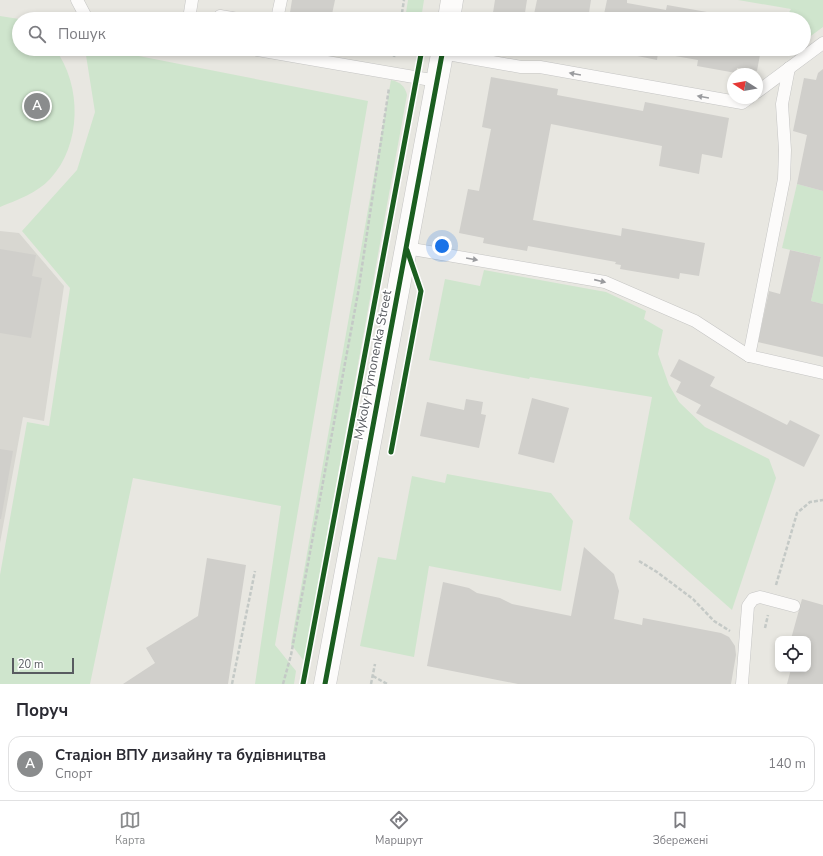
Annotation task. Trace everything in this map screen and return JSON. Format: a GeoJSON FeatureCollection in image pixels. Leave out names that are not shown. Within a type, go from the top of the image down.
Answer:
{"type":"FeatureCollection","features":[{"type":"Feature","properties":{"kind":"street"},"geometry":{"type":"LineString","coordinates":[[450,12],[452,0]]}},
{"type":"Feature","properties":{"kind":"street","name":"Mykoly Pymonenka Street"},"geometry":{"type":"LineString","coordinates":[[325,684],[442,56]]}},
{"type":"Feature","properties":{"kind":"lane"},"geometry":{"type":"LineString","coordinates":[[77,0],[83,12]]}},
{"type":"Feature","properties":{"kind":"lane"},"geometry":{"type":"LineString","coordinates":[[190,12],[192,0]]}},
{"type":"Feature","properties":{"kind":"lane"},"geometry":{"type":"LineString","coordinates":[[279,12],[281,0]]}},
{"type":"Feature","properties":{"kind":"lane"},"geometry":{"type":"LineString","coordinates":[[811,52],[823,43]]}},
{"type":"Feature","properties":{"kind":"lane"},"geometry":{"type":"LineString","coordinates":[[293,56],[437,81]]}},
{"type":"Feature","properties":{"kind":"lane"},"geometry":{"type":"LineString","coordinates":[[467,56],[521,67],[540,68],[727,101]]}},
{"type":"Feature","properties":{"kind":"lane"},"geometry":{"type":"LineString","coordinates":[[763,88],[805,56]]}},
{"type":"Feature","properties":{"kind":"lane"},"geometry":{"type":"LineString","coordinates":[[749,356],[784,179],[785,150],[782,104],[789,68]]}},
{"type":"Feature","properties":{"kind":"lane"},"geometry":{"type":"LineString","coordinates":[[406,248],[605,282],[695,321],[749,356],[823,373]]}},
{"type":"Feature","properties":{"kind":"lane"},"geometry":{"type":"LineString","coordinates":[[742,684],[748,606],[753,599],[760,597],[794,606]]}},
{"type":"Feature","properties":{"kind":"path"},"geometry":{"type":"LineString","coordinates":[[401,12],[404,0]]}},
{"type":"Feature","properties":{"kind":"path"},"geometry":{"type":"LineString","coordinates":[[283,684],[291,655],[358,293],[394,56]]}},
{"type":"Feature","properties":{"kind":"path"},"geometry":{"type":"LineString","coordinates":[[639,561],[694,599],[714,622],[729,630],[734,635]]}},
{"type":"Feature","properties":{"kind":"path"},"geometry":{"type":"LineString","coordinates":[[232,684],[255,571]]}},
{"type":"Feature","properties":{"kind":"path"},"geometry":{"type":"LineString","coordinates":[[371,684],[375,664]]}},
{"type":"Feature","properties":{"kind":"path"},"geometry":{"type":"LineString","coordinates":[[373,676],[388,684]]}},
{"type":"Feature","properties":{"kind":"shaded area"},"geometry":{"type":"Polygon","coordinates":[[[0,231],[19,233],[64,286],[44,421],[23,417],[0,543],[0,231]]]}},
{"type":"Feature","properties":{"kind":"green space"},"geometry":{"type":"Polygon","coordinates":[[[408,0],[424,0],[422,12],[406,12],[408,0]]]}},
{"type":"Feature","properties":{"kind":"green space"},"geometry":{"type":"Polygon","coordinates":[[[738,0],[823,0],[823,27],[811,36],[811,12],[789,12],[791,9],[738,0]]]}},
{"type":"Feature","properties":{"kind":"green space"},"geometry":{"type":"Polygon","coordinates":[[[0,16],[12,18],[12,56],[59,56],[70,80],[74,97],[75,115],[73,132],[68,149],[61,165],[50,179],[33,192],[0,207],[0,16]]]}},
{"type":"Feature","properties":{"kind":"green space"},"geometry":{"type":"Polygon","coordinates":[[[86,56],[139,56],[368,101],[275,645],[296,671],[294,684],[255,684],[281,506],[133,478],[90,684],[0,684],[0,575],[27,422],[49,426],[70,288],[22,231],[77,170],[95,112],[86,56]]]}},
{"type":"Feature","properties":{"kind":"green space"},"geometry":{"type":"Polygon","coordinates":[[[391,80],[402,85],[407,95],[304,661],[291,644],[391,80]]]}},
{"type":"Feature","properties":{"kind":"green space"},"geometry":{"type":"Polygon","coordinates":[[[797,184],[823,191],[823,304],[811,301],[821,257],[782,248],[797,184]]]}},
{"type":"Feature","properties":{"kind":"green space"},"geometry":{"type":"Polygon","coordinates":[[[484,270],[606,292],[646,311],[644,319],[663,330],[658,354],[669,385],[679,402],[705,427],[769,459],[776,478],[732,610],[629,519],[652,397],[530,377],[529,379],[429,360],[445,279],[480,286],[484,270]]]}},
{"type":"Feature","properties":{"kind":"green space"},"geometry":{"type":"Polygon","coordinates":[[[447,474],[551,493],[573,521],[561,591],[429,566],[414,657],[360,646],[378,557],[396,560],[412,476],[445,483],[447,474]]]}},
{"type":"Feature","properties":{"kind":"building"},"geometry":{"type":"Polygon","coordinates":[[[292,0],[335,0],[332,12],[290,12],[292,0]]]}},
{"type":"Feature","properties":{"kind":"building"},"geometry":{"type":"Polygon","coordinates":[[[495,0],[527,0],[525,12],[493,12],[495,0]]]}},
{"type":"Feature","properties":{"kind":"building"},"geometry":{"type":"Polygon","coordinates":[[[537,0],[591,0],[589,12],[534,12],[537,0]]]}},
{"type":"Feature","properties":{"kind":"building"},"geometry":{"type":"Polygon","coordinates":[[[607,0],[627,0],[627,3],[666,10],[667,5],[707,12],[604,12],[607,0]]]}},
{"type":"Feature","properties":{"kind":"building"},"geometry":{"type":"Polygon","coordinates":[[[638,56],[658,56],[657,60],[638,56]]]}},
{"type":"Feature","properties":{"kind":"building"},"geometry":{"type":"Polygon","coordinates":[[[675,56],[760,56],[758,68],[727,68],[727,71],[697,66],[698,60],[675,56]]]}},
{"type":"Feature","properties":{"kind":"building"},"geometry":{"type":"Polygon","coordinates":[[[823,69],[823,191],[797,184],[807,135],[793,131],[804,78],[816,80],[818,73],[823,69]]]}},
{"type":"Feature","properties":{"kind":"building"},"geometry":{"type":"Polygon","coordinates":[[[491,77],[558,89],[557,95],[643,111],[645,102],[729,118],[722,158],[702,154],[699,174],[659,166],[662,146],[551,124],[533,220],[621,236],[622,228],[705,243],[699,276],[680,273],[679,279],[620,269],[621,265],[615,264],[616,262],[528,246],[527,251],[483,243],[484,238],[459,233],[468,189],[479,191],[491,129],[482,127],[491,77]]]}},
{"type":"Feature","properties":{"kind":"building"},"geometry":{"type":"Polygon","coordinates":[[[0,249],[36,255],[32,276],[42,278],[31,338],[0,333],[0,249]]]}},
{"type":"Feature","properties":{"kind":"building"},"geometry":{"type":"Polygon","coordinates":[[[790,250],[821,257],[811,301],[823,304],[823,357],[758,342],[769,291],[780,294],[790,250]]]}},
{"type":"Feature","properties":{"kind":"building"},"geometry":{"type":"Polygon","coordinates":[[[679,359],[715,377],[710,386],[787,425],[790,420],[820,435],[804,467],[696,413],[701,405],[676,392],[681,382],[670,376],[679,359]]]}},
{"type":"Feature","properties":{"kind":"building"},"geometry":{"type":"Polygon","coordinates":[[[532,398],[569,408],[554,463],[518,454],[532,398]]]}},
{"type":"Feature","properties":{"kind":"building"},"geometry":{"type":"Polygon","coordinates":[[[466,399],[483,402],[481,414],[486,415],[479,448],[420,436],[427,402],[464,410],[466,399]]]}},
{"type":"Feature","properties":{"kind":"building"},"geometry":{"type":"Polygon","coordinates":[[[0,449],[13,451],[1,519],[0,519],[0,449]]]}},
{"type":"Feature","properties":{"kind":"building"},"geometry":{"type":"Polygon","coordinates":[[[584,547],[614,574],[619,591],[614,619],[642,625],[643,618],[721,633],[729,637],[735,646],[736,655],[731,684],[518,684],[427,666],[443,582],[469,588],[477,593],[500,598],[512,604],[571,616],[584,547]]]}},
{"type":"Feature","properties":{"kind":"building"},"geometry":{"type":"Polygon","coordinates":[[[207,558],[246,565],[228,684],[123,684],[155,663],[146,648],[198,616],[207,558]]]}},
{"type":"Feature","properties":{"kind":"building"},"geometry":{"type":"Polygon","coordinates":[[[802,599],[823,605],[823,684],[787,684],[790,672],[811,672],[811,636],[792,636],[802,599]]]}},
{"type":"Feature","properties":{"kind":"cycle path"},"geometry":{"type":"LineString","coordinates":[[303,684],[421,56]]}},
{"type":"Feature","properties":{"kind":"cycle path"},"geometry":{"type":"LineString","coordinates":[[325,684],[442,56]]}},
{"type":"Feature","properties":{"kind":"cycle path"},"geometry":{"type":"LineString","coordinates":[[391,452],[421,291],[407,250]]}},
{"type":"Feature","properties":{"kind":"place","name":"Стадіон ВПУ дизайну та будівництва"},"geometry":{"type":"Point","coordinates":[37,106]}}]}
